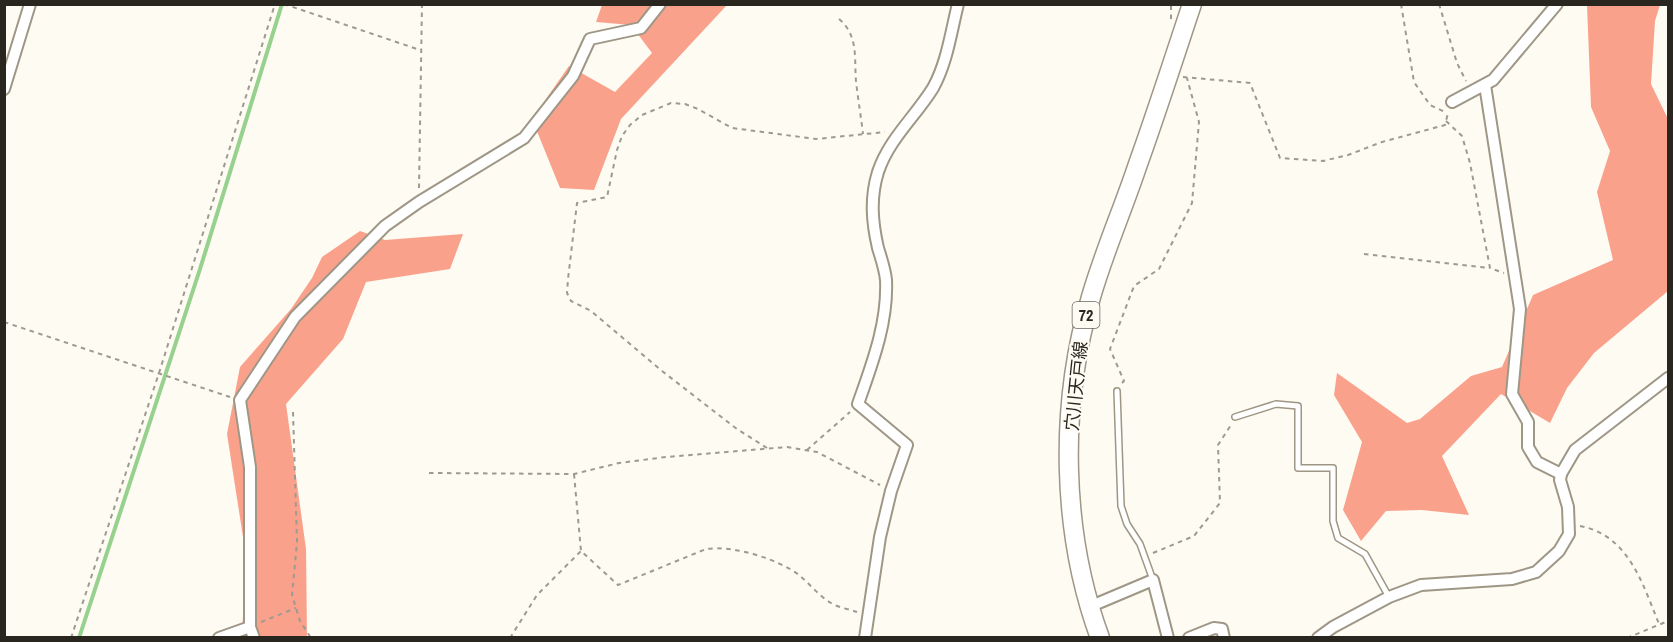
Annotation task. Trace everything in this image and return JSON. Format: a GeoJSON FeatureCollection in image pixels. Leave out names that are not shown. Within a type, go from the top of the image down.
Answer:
{"type":"FeatureCollection","features":[{"type":"Feature","properties":{"kind":"main road","name":"穴川天戸線"},"geometry":{"type":"LineString","coordinates":[[1100,638],[1089,607],[1073,528],[1070,486],[1071,414],[1077,361],[1081,336],[1097,276],[1138,166],[1192,4]]}},
{"type":"Feature","properties":{"kind":"street"},"geometry":{"type":"LineString","coordinates":[[4,89],[30,4]]}},
{"type":"Feature","properties":{"kind":"street"},"geometry":{"type":"LineString","coordinates":[[254,638],[250,627],[250,467],[240,400],[295,317],[385,226],[419,202],[524,138],[573,76],[590,39],[641,28],[660,4]]}},
{"type":"Feature","properties":{"kind":"street"},"geometry":{"type":"LineString","coordinates":[[865,638],[880,537],[891,491],[907,445],[858,404],[876,354],[884,316],[886,278],[874,230],[872,204],[878,172],[889,147],[933,87],[944,62],[957,4]]}},
{"type":"Feature","properties":{"kind":"street"},"geometry":{"type":"LineString","coordinates":[[1452,102],[1493,80],[1557,4]]}},
{"type":"Feature","properties":{"kind":"street"},"geometry":{"type":"LineString","coordinates":[[1485,85],[1520,309],[1512,394],[1528,422],[1528,447],[1537,462],[1560,474]]}},
{"type":"Feature","properties":{"kind":"street"},"geometry":{"type":"LineString","coordinates":[[1318,638],[1333,627],[1389,597],[1421,585],[1512,579],[1536,572],[1559,551],[1569,534],[1568,507],[1560,474],[1575,450],[1668,378]]}},
{"type":"Feature","properties":{"kind":"street"},"geometry":{"type":"LineString","coordinates":[[1089,607],[1153,580],[1167,637]]}},
{"type":"Feature","properties":{"kind":"street"},"geometry":{"type":"LineString","coordinates":[[219,638],[250,627]]}},
{"type":"Feature","properties":{"kind":"street"},"geometry":{"type":"LineString","coordinates":[[1189,638],[1214,628],[1222,629],[1224,638]]}},
{"type":"Feature","properties":{"kind":"lane"},"geometry":{"type":"LineString","coordinates":[[1117,391],[1121,506],[1127,524],[1140,544],[1153,580]]}},
{"type":"Feature","properties":{"kind":"lane"},"geometry":{"type":"LineString","coordinates":[[1235,417],[1276,404],[1298,406],[1298,468],[1333,468],[1333,521],[1338,538],[1365,554],[1389,597]]}},
{"type":"Feature","properties":{"kind":"path"},"geometry":{"type":"LineString","coordinates":[[71,638],[159,373],[275,4]]}},
{"type":"Feature","properties":{"kind":"path"},"geometry":{"type":"LineString","coordinates":[[419,202],[422,4]]}},
{"type":"Feature","properties":{"kind":"path"},"geometry":{"type":"LineString","coordinates":[[1168,76],[1250,83],[1280,158],[1323,161],[1348,155],[1382,142],[1444,125],[1446,120],[1448,113],[1430,105],[1414,82],[1401,4]]}},
{"type":"Feature","properties":{"kind":"path"},"geometry":{"type":"LineString","coordinates":[[1438,4],[1457,63],[1472,92]]}},
{"type":"Feature","properties":{"kind":"path"},"geometry":{"type":"LineString","coordinates":[[285,5],[420,50]]}},
{"type":"Feature","properties":{"kind":"path"},"geometry":{"type":"LineString","coordinates":[[839,19],[846,25],[852,36],[856,54],[856,83],[863,134]]}},
{"type":"Feature","properties":{"kind":"path"},"geometry":{"type":"LineString","coordinates":[[1117,391],[1124,381],[1110,349],[1134,286],[1159,269],[1192,203],[1199,122],[1187,78]]}},
{"type":"Feature","properties":{"kind":"path"},"geometry":{"type":"LineString","coordinates":[[767,448],[737,429],[662,371],[591,311],[571,301],[567,293],[577,202],[607,197],[622,136],[642,115],[671,104],[685,104],[698,108],[732,128],[816,139],[901,131]]}},
{"type":"Feature","properties":{"kind":"path"},"geometry":{"type":"LineString","coordinates":[[1446,120],[1462,136],[1470,163],[1490,268]]}},
{"type":"Feature","properties":{"kind":"path"},"geometry":{"type":"LineString","coordinates":[[1365,254],[1490,268],[1514,276]]}},
{"type":"Feature","properties":{"kind":"path"},"geometry":{"type":"LineString","coordinates":[[4,322],[240,400]]}},
{"type":"Feature","properties":{"kind":"path"},"geometry":{"type":"LineString","coordinates":[[807,450],[858,404]]}},
{"type":"Feature","properties":{"kind":"path"},"geometry":{"type":"LineString","coordinates":[[293,412],[297,542],[292,595],[300,621],[311,638]]}},
{"type":"Feature","properties":{"kind":"path"},"geometry":{"type":"LineString","coordinates":[[1144,557],[1194,536],[1220,502],[1218,445],[1235,417]]}},
{"type":"Feature","properties":{"kind":"path"},"geometry":{"type":"LineString","coordinates":[[429,473],[573,474],[666,457],[787,447],[807,450],[831,459],[891,491]]}},
{"type":"Feature","properties":{"kind":"path"},"geometry":{"type":"LineString","coordinates":[[573,474],[581,551],[618,585],[706,549],[729,548],[786,567],[798,574],[820,596],[833,605],[868,617]]}},
{"type":"Feature","properties":{"kind":"path"},"geometry":{"type":"LineString","coordinates":[[1569,524],[1602,534],[1629,556],[1659,624]]}},
{"type":"Feature","properties":{"kind":"path"},"geometry":{"type":"LineString","coordinates":[[510,638],[537,595],[581,551]]}},
{"type":"Feature","properties":{"kind":"path"},"geometry":{"type":"LineString","coordinates":[[250,627],[296,608]]}},
{"type":"Feature","properties":{"kind":"path"},"geometry":{"type":"LineString","coordinates":[[1627,638],[1668,621]]}},
{"type":"Feature","properties":{"kind":"shaded area"},"geometry":{"type":"Polygon","coordinates":[[[602,5],[727,5],[621,119],[594,190],[560,188],[532,119],[569,66],[615,92],[652,53],[631,25],[596,22],[602,5]]]}},
{"type":"Feature","properties":{"kind":"shaded area"},"geometry":{"type":"Polygon","coordinates":[[[1587,5],[1660,5],[1655,21],[1651,84],[1668,119],[1668,291],[1594,353],[1567,388],[1550,423],[1501,394],[1442,456],[1469,515],[1422,510],[1386,511],[1361,541],[1343,510],[1362,442],[1334,395],[1337,373],[1407,423],[1420,419],[1471,376],[1502,367],[1533,295],[1613,260],[1597,192],[1610,151],[1591,107],[1587,5]]]}},
{"type":"Feature","properties":{"kind":"shaded area"},"geometry":{"type":"Polygon","coordinates":[[[360,231],[385,240],[463,234],[450,269],[366,282],[343,339],[286,404],[306,549],[307,637],[241,637],[248,569],[227,434],[240,367],[291,309],[312,278],[322,257],[360,231]]]}},
{"type":"Feature","properties":{"kind":"waterway"},"geometry":{"type":"LineString","coordinates":[[79,638],[200,269],[282,4]]}}]}
